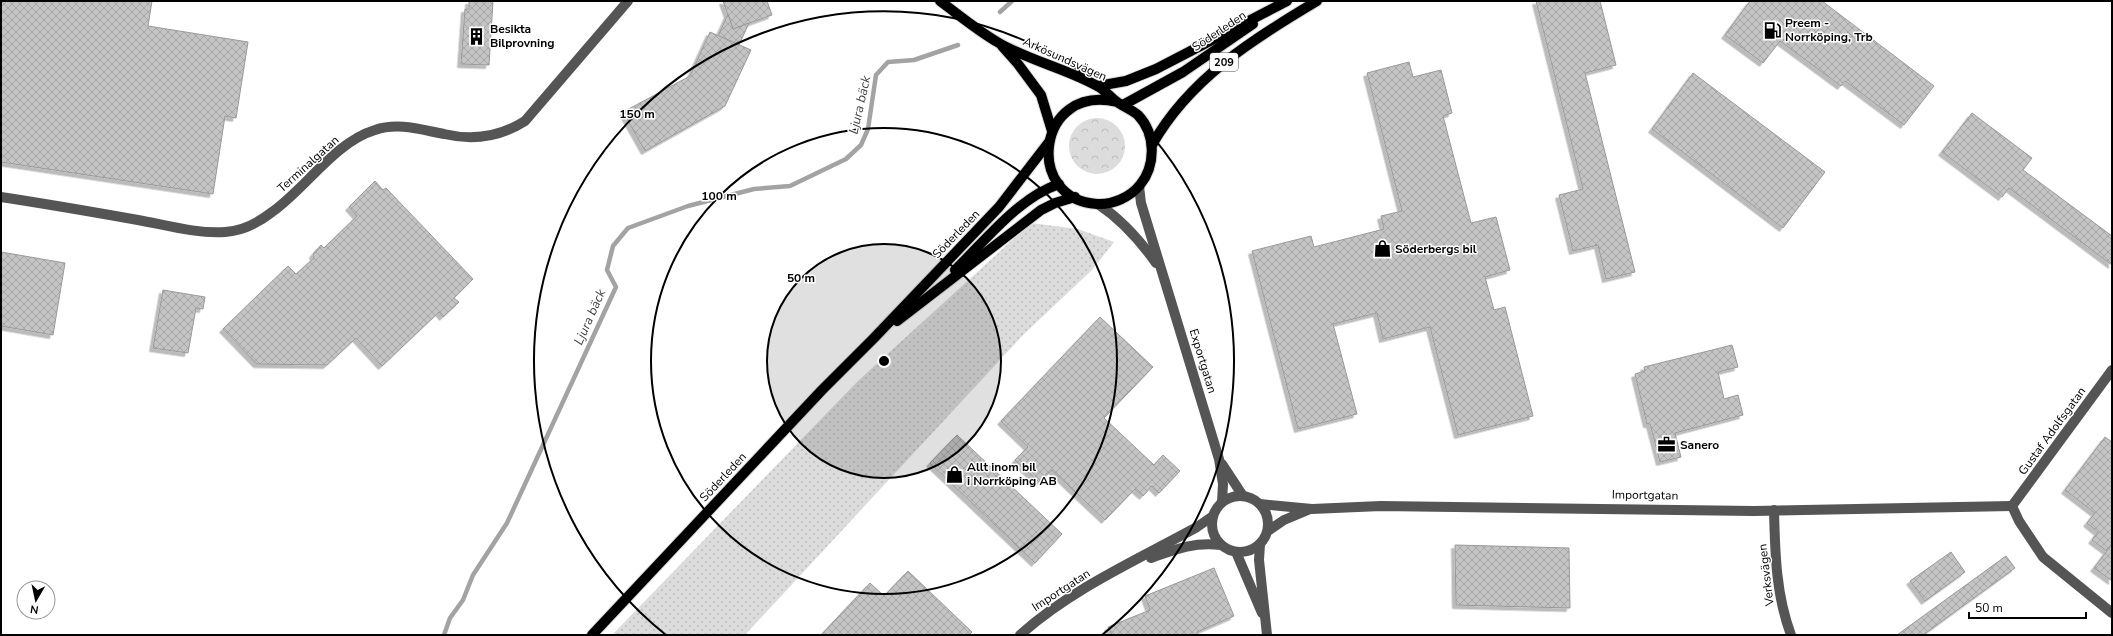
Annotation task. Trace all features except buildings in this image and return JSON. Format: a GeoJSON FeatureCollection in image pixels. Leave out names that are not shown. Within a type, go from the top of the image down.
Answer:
{"type":"FeatureCollection","features":[{"type":"Feature","properties":{"kind":"main road","name":"Arkösundsvägen"},"geometry":{"type":"LineString","coordinates":[[940,1],[999,43],[1098,86],[1120,103]]}},
{"type":"Feature","properties":{"kind":"main road","name":"Söderleden"},"geometry":{"type":"LineString","coordinates":[[1098,86],[1126,81],[1156,69],[1287,1]]}},
{"type":"Feature","properties":{"kind":"main road","name":"Söderleden"},"geometry":{"type":"LineString","coordinates":[[1120,103],[1183,72],[1287,1]]}},
{"type":"Feature","properties":{"kind":"main road","name":"209"},"geometry":{"type":"LineString","coordinates":[[1152,145],[1172,114],[1210,74],[1265,33],[1317,1]]}},
{"type":"Feature","properties":{"kind":"main road","name":"Arkösundsvägen"},"geometry":{"type":"LineString","coordinates":[[999,43],[1018,64],[1041,95],[1052,131]]}},
{"type":"Feature","properties":{"kind":"main road"},"geometry":{"type":"LineString","coordinates":[[1095,99],[1120,103],[1139,117],[1150,135],[1152,145],[1150,167],[1139,186],[1120,200],[1098,204],[1075,197],[1059,184],[1052,171],[1048,157],[1049,142],[1052,131],[1065,113],[1084,102],[1095,99]]}},
{"type":"Feature","properties":{"kind":"main road","name":"Söderleden"},"geometry":{"type":"LineString","coordinates":[[592,635],[822,390],[874,338],[999,207],[1049,142]]}},
{"type":"Feature","properties":{"kind":"main road","name":"Söderleden"},"geometry":{"type":"LineString","coordinates":[[921,303],[1013,213],[1043,190],[1059,184]]}},
{"type":"Feature","properties":{"kind":"main road","name":"Söderleden"},"geometry":{"type":"LineString","coordinates":[[874,338],[1041,210],[1055,202],[1075,197]]}},
{"type":"Feature","properties":{"kind":"street","name":"Terminalgatan"},"geometry":{"type":"LineString","coordinates":[[1,197],[204,232],[239,230],[252,225],[272,213],[288,201],[337,154],[356,140],[374,130],[389,126],[403,127],[452,136],[482,138],[513,129],[525,121],[628,1]]}},
{"type":"Feature","properties":{"kind":"street","name":"Exportgatan"},"geometry":{"type":"LineString","coordinates":[[1139,186],[1139,195],[1219,459],[1223,484],[1222,502]]}},
{"type":"Feature","properties":{"kind":"street","name":"Exportgatan"},"geometry":{"type":"LineString","coordinates":[[1098,204],[1117,217],[1130,229],[1162,271]]}},
{"type":"Feature","properties":{"kind":"street","name":"Gustaf Adolfsgatan"},"geometry":{"type":"LineString","coordinates":[[2012,506],[2112,370]]}},
{"type":"Feature","properties":{"kind":"street","name":"Exportgatan"},"geometry":{"type":"LineString","coordinates":[[1219,459],[1231,480],[1243,496]]}},
{"type":"Feature","properties":{"kind":"street"},"geometry":{"type":"LineString","coordinates":[[1243,496],[1260,504],[1267,516],[1268,531],[1260,544],[1253,550],[1236,552],[1220,545],[1213,532],[1213,516],[1222,502],[1232,497],[1243,496]]}},
{"type":"Feature","properties":{"kind":"street","name":"Importgatan"},"geometry":{"type":"LineString","coordinates":[[1260,504],[1312,509],[1382,506],[1774,510],[2012,506]]}},
{"type":"Feature","properties":{"kind":"street"},"geometry":{"type":"LineString","coordinates":[[2012,506],[2019,521],[2043,557],[2112,614]]}},
{"type":"Feature","properties":{"kind":"street","name":"Importgatan"},"geometry":{"type":"LineString","coordinates":[[1268,531],[1284,520],[1312,509]]}},
{"type":"Feature","properties":{"kind":"street","name":"Verksvägen"},"geometry":{"type":"LineString","coordinates":[[1774,510],[1776,571],[1782,606],[1791,635]]}},
{"type":"Feature","properties":{"kind":"street","name":"Importgatan"},"geometry":{"type":"LineString","coordinates":[[1020,635],[1031,625],[1075,594],[1197,527],[1213,516]]}},
{"type":"Feature","properties":{"kind":"street","name":"Importgatan"},"geometry":{"type":"LineString","coordinates":[[1119,569],[1185,546],[1205,544],[1220,545]]}},
{"type":"Feature","properties":{"kind":"street"},"geometry":{"type":"LineString","coordinates":[[1260,544],[1259,560],[1268,635]]}},
{"type":"Feature","properties":{"kind":"street"},"geometry":{"type":"LineString","coordinates":[[1236,552],[1266,622]]}},
{"type":"Feature","properties":{"kind":"green space"},"geometry":{"type":"Polygon","coordinates":[[[1092,118],[1102,118],[1117,126],[1123,135],[1125,146],[1123,157],[1117,166],[1102,174],[1092,174],[1081,169],[1074,162],[1069,151],[1069,141],[1074,130],[1081,123],[1092,118]]]}},
{"type":"Feature","properties":{"kind":"green space"},"geometry":{"type":"Polygon","coordinates":[[[1031,223],[1078,229],[1114,242],[1092,270],[1024,334],[745,635],[612,635],[858,381],[1031,223]]]}},
{"type":"Feature","properties":{"kind":"waterway","name":"Ljura bäck"},"geometry":{"type":"LineString","coordinates":[[1000,12],[1012,1]]}},
{"type":"Feature","properties":{"kind":"waterway","name":"Ljura bäck"},"geometry":{"type":"LineString","coordinates":[[444,635],[450,618],[463,600],[473,575],[507,523],[616,287],[607,270],[613,246],[628,228],[688,206],[754,189],[790,186],[846,159],[861,145],[868,129],[876,75],[888,62],[914,60],[958,45]]}},
{"type":"Feature","properties":{"kind":"place","name":"Preem - Norrköping, Trb"},"geometry":{"type":"Point","coordinates":[1772,30]}},
{"type":"Feature","properties":{"kind":"place","name":"Besikta Bilprovning"},"geometry":{"type":"Point","coordinates":[477,36]}},
{"type":"Feature","properties":{"kind":"place","name":"Söderbergs bil"},"geometry":{"type":"Point","coordinates":[1382,249]}},
{"type":"Feature","properties":{"kind":"place","name":"Sanero"},"geometry":{"type":"Point","coordinates":[1667,445]}},
{"type":"Feature","properties":{"kind":"place","name":"Allt inom bil i Norrköping AB"},"geometry":{"type":"Point","coordinates":[954,474]}}]}
